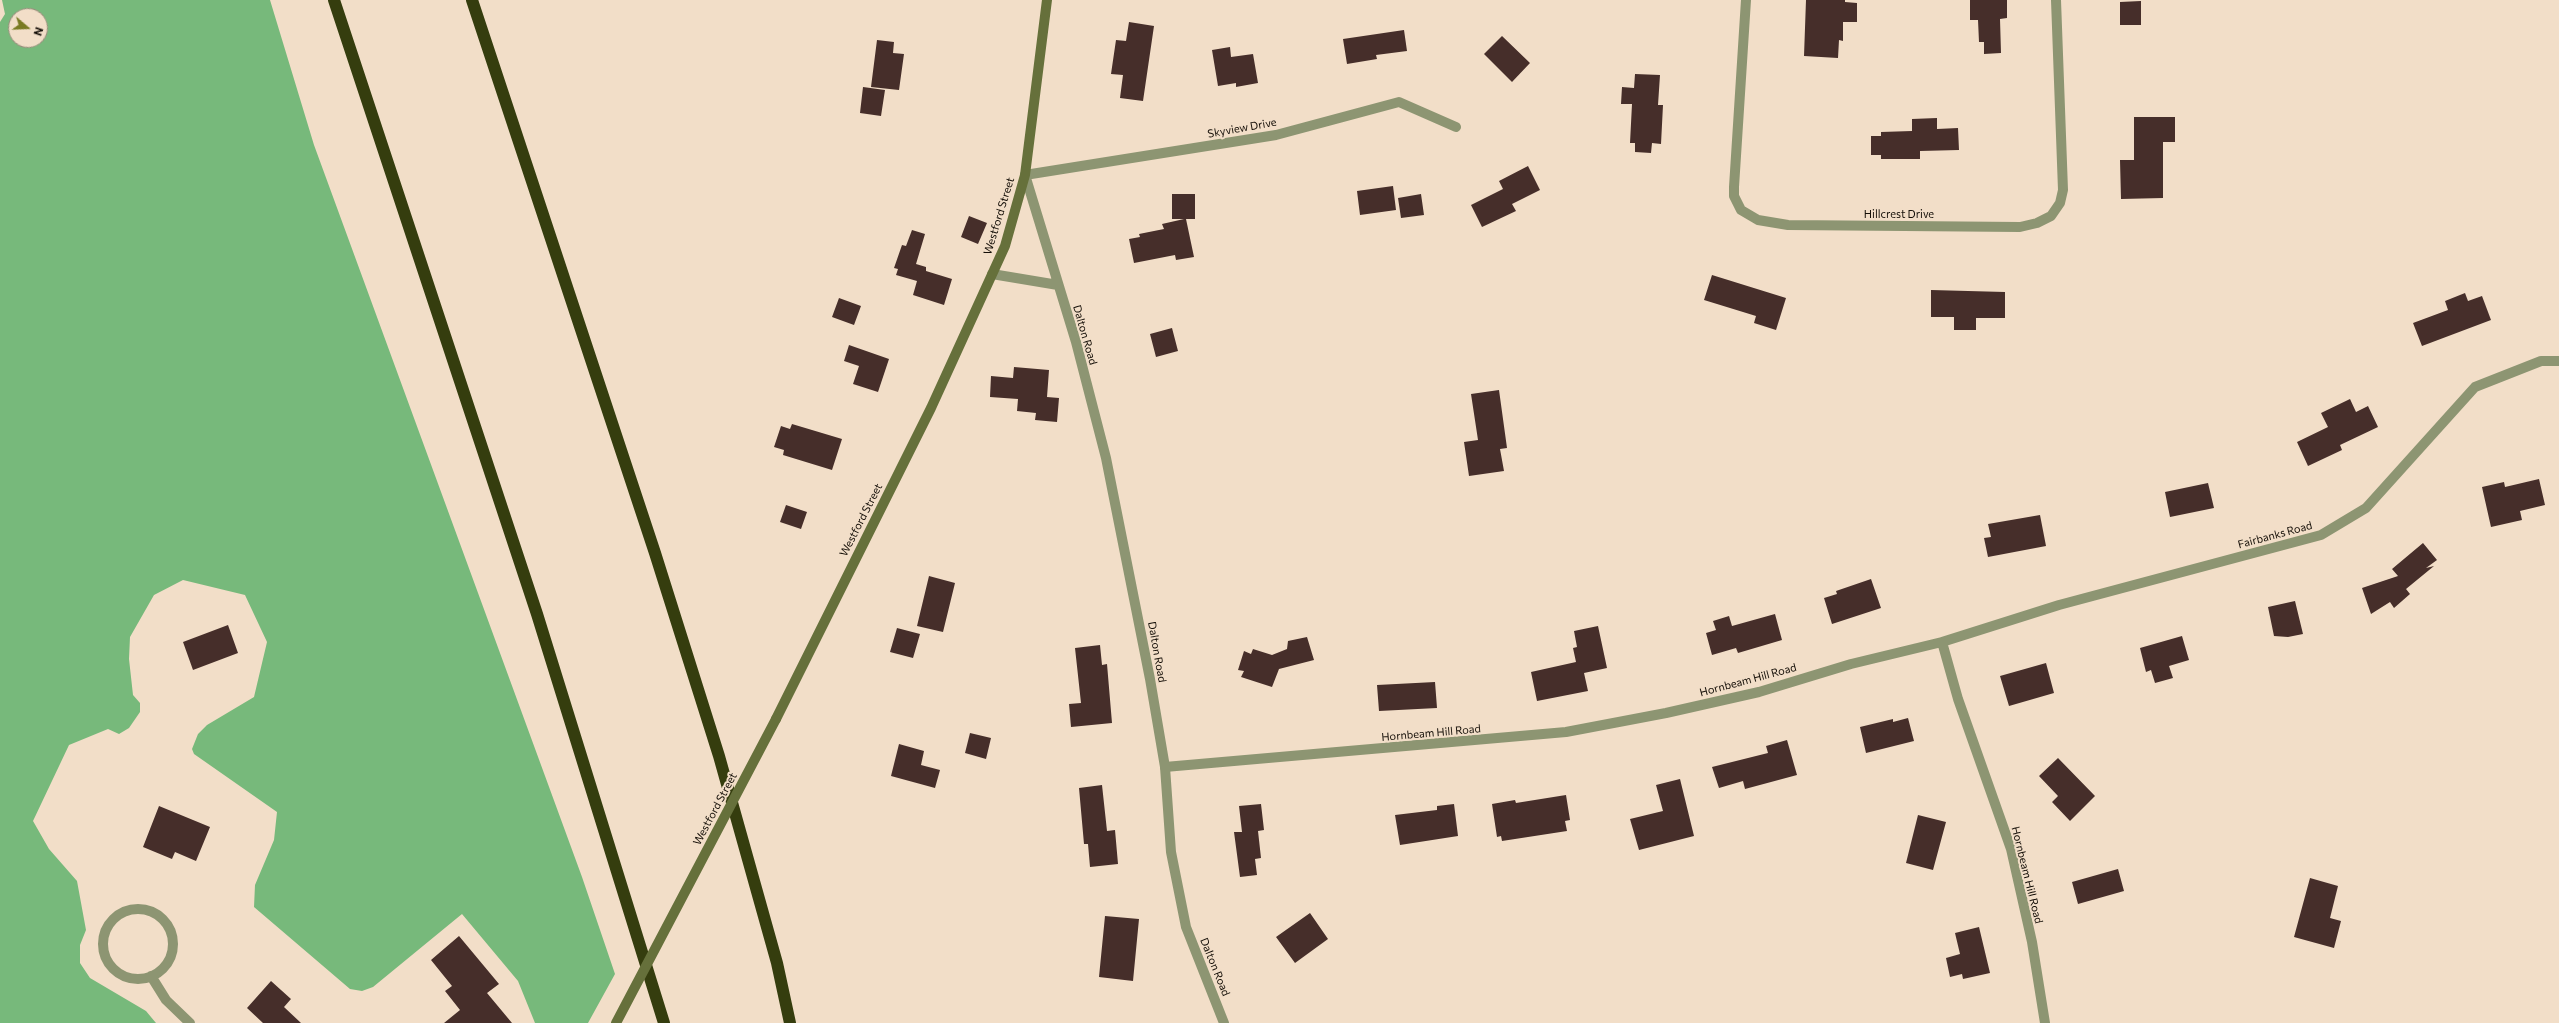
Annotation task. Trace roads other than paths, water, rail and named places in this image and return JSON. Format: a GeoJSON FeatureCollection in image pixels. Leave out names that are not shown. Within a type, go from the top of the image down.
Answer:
{"type":"FeatureCollection","features":[{"type":"Feature","properties":{"kind":"highway"},"geometry":{"type":"LineString","coordinates":[[334,0],[534,606],[664,1023]]}},
{"type":"Feature","properties":{"kind":"highway"},"geometry":{"type":"LineString","coordinates":[[472,0],[655,552],[719,756],[777,964],[790,1023]]}},
{"type":"Feature","properties":{"kind":"main road","name":"Westford Street"},"geometry":{"type":"LineString","coordinates":[[616,1023],[776,719],[931,408],[1005,246],[1025,175],[1047,0]]}},
{"type":"Feature","properties":{"kind":"street","name":"Hillcrest Drive"},"geometry":{"type":"LineString","coordinates":[[1746,0],[1734,187],[1734,196],[1741,210],[1758,220],[1788,225],[2020,227],[2037,223],[2051,216],[2060,203],[2063,190],[2056,0]]}},
{"type":"Feature","properties":{"kind":"street","name":"Skyview Drive"},"geometry":{"type":"LineString","coordinates":[[1025,175],[1276,135],[1399,102],[1456,127]]}},
{"type":"Feature","properties":{"kind":"street","name":"Dalton Road"},"geometry":{"type":"LineString","coordinates":[[1025,175],[1076,342],[1106,458],[1130,573],[1165,767],[1171,852],[1186,927],[1224,1023]]}},
{"type":"Feature","properties":{"kind":"street"},"geometry":{"type":"LineString","coordinates":[[992,274],[1058,285]]}},
{"type":"Feature","properties":{"kind":"street","name":"Fairbanks Road"},"geometry":{"type":"LineString","coordinates":[[1942,642],[2059,605],[2322,535],[2366,508],[2475,387],[2541,361],[2559,361]]}},
{"type":"Feature","properties":{"kind":"street","name":"Hornbeam Hill Road"},"geometry":{"type":"LineString","coordinates":[[1165,767],[1566,732],[1666,713],[1759,692],[1851,664],[1942,642],[1958,699],[2011,849],[2032,942],[2044,1023]]}},
{"type":"Feature","properties":{"kind":"street"},"geometry":{"type":"LineString","coordinates":[[133,909],[152,912],[169,926],[173,938],[172,954],[164,968],[151,976],[139,979],[125,976],[107,961],[103,949],[103,938],[112,920],[124,911],[133,909]]}},
{"type":"Feature","properties":{"kind":"street"},"geometry":{"type":"LineString","coordinates":[[151,976],[166,1000],[190,1023]]}}]}
